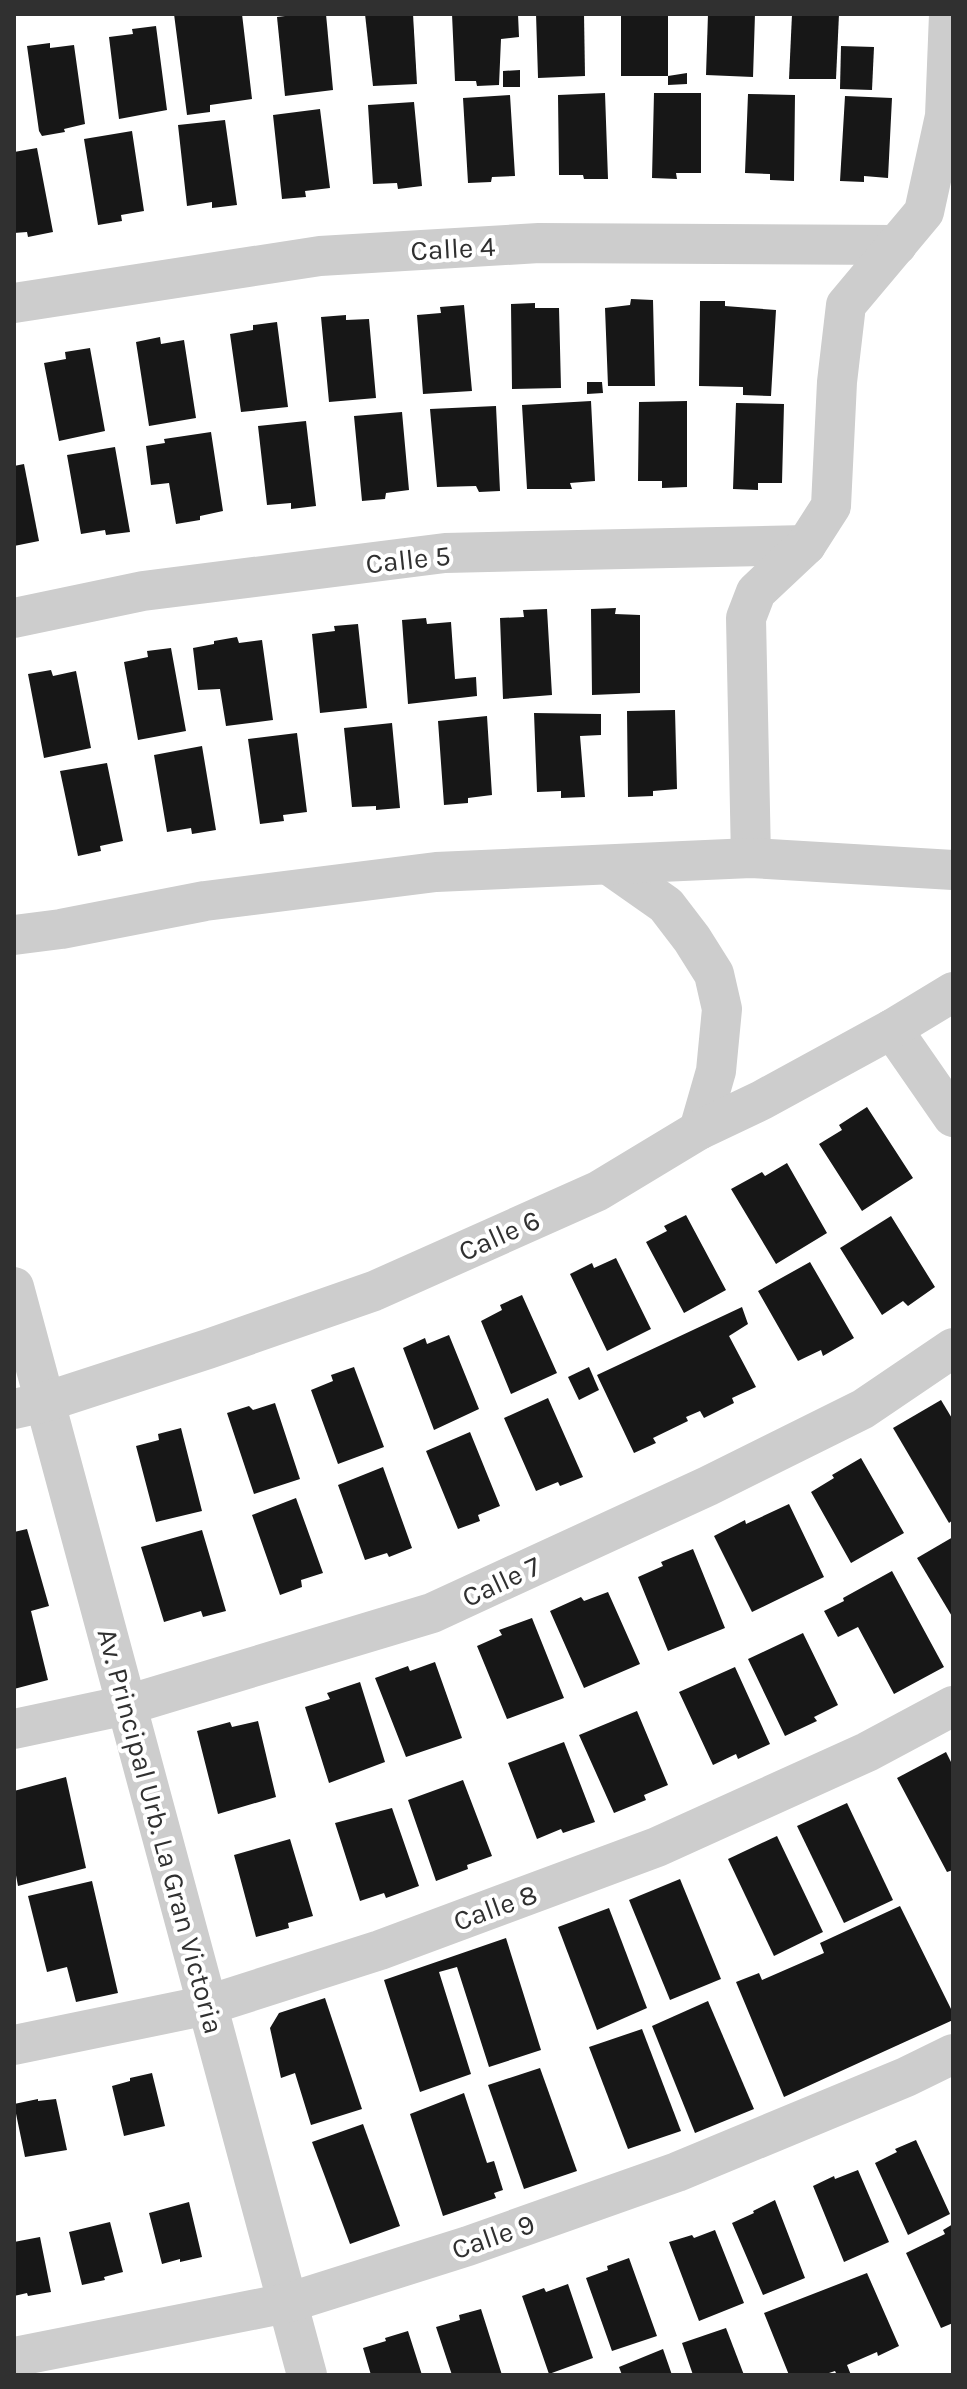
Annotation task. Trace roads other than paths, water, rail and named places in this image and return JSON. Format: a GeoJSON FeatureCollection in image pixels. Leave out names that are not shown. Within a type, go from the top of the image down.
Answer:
{"type":"FeatureCollection","features":[{"type":"Feature","properties":{"kind":"street"},"geometry":{"type":"LineString","coordinates":[[751,858],[746,618],[756,592],[806,545],[831,506],[837,382],[846,305],[924,212],[945,116],[949,14]]}},
{"type":"Feature","properties":{"kind":"street","name":"Calle 4"},"geometry":{"type":"LineString","coordinates":[[14,303],[320,256],[539,243],[897,245]]}},
{"type":"Feature","properties":{"kind":"street","name":"Calle 5"},"geometry":{"type":"LineString","coordinates":[[14,618],[143,591],[445,553],[806,545]]}},
{"type":"Feature","properties":{"kind":"street"},"geometry":{"type":"LineString","coordinates":[[14,935],[205,901],[436,872],[751,858],[953,870]]}},
{"type":"Feature","properties":{"kind":"street"},"geometry":{"type":"LineString","coordinates":[[609,865],[666,905],[714,974],[722,1009],[716,1071],[699,1130]]}},
{"type":"Feature","properties":{"kind":"street","name":"Calle 6"},"geometry":{"type":"LineString","coordinates":[[30,1405],[374,1291],[598,1191],[699,1130],[762,1100],[953,992]]}},
{"type":"Feature","properties":{"kind":"street"},"geometry":{"type":"LineString","coordinates":[[892,1029],[953,1117]]}},
{"type":"Feature","properties":{"kind":"street","name":"Av. Principal Urb. La Gran Victoria"},"geometry":{"type":"LineString","coordinates":[[14,1287],[30,1405],[127,1705],[307,2375]]}},
{"type":"Feature","properties":{"kind":"street","name":"Calle 7"},"geometry":{"type":"LineString","coordinates":[[14,1729],[127,1705],[432,1613],[708,1486],[863,1409],[953,1348]]}},
{"type":"Feature","properties":{"kind":"street","name":"Calle 8"},"geometry":{"type":"LineString","coordinates":[[14,2045],[208,2005],[380,1950],[657,1847],[867,1752],[953,1706]]}},
{"type":"Feature","properties":{"kind":"street","name":"Calle 9"},"geometry":{"type":"LineString","coordinates":[[14,2357],[287,2303],[468,2246],[677,2172],[906,2077],[953,2054]]}}]}
